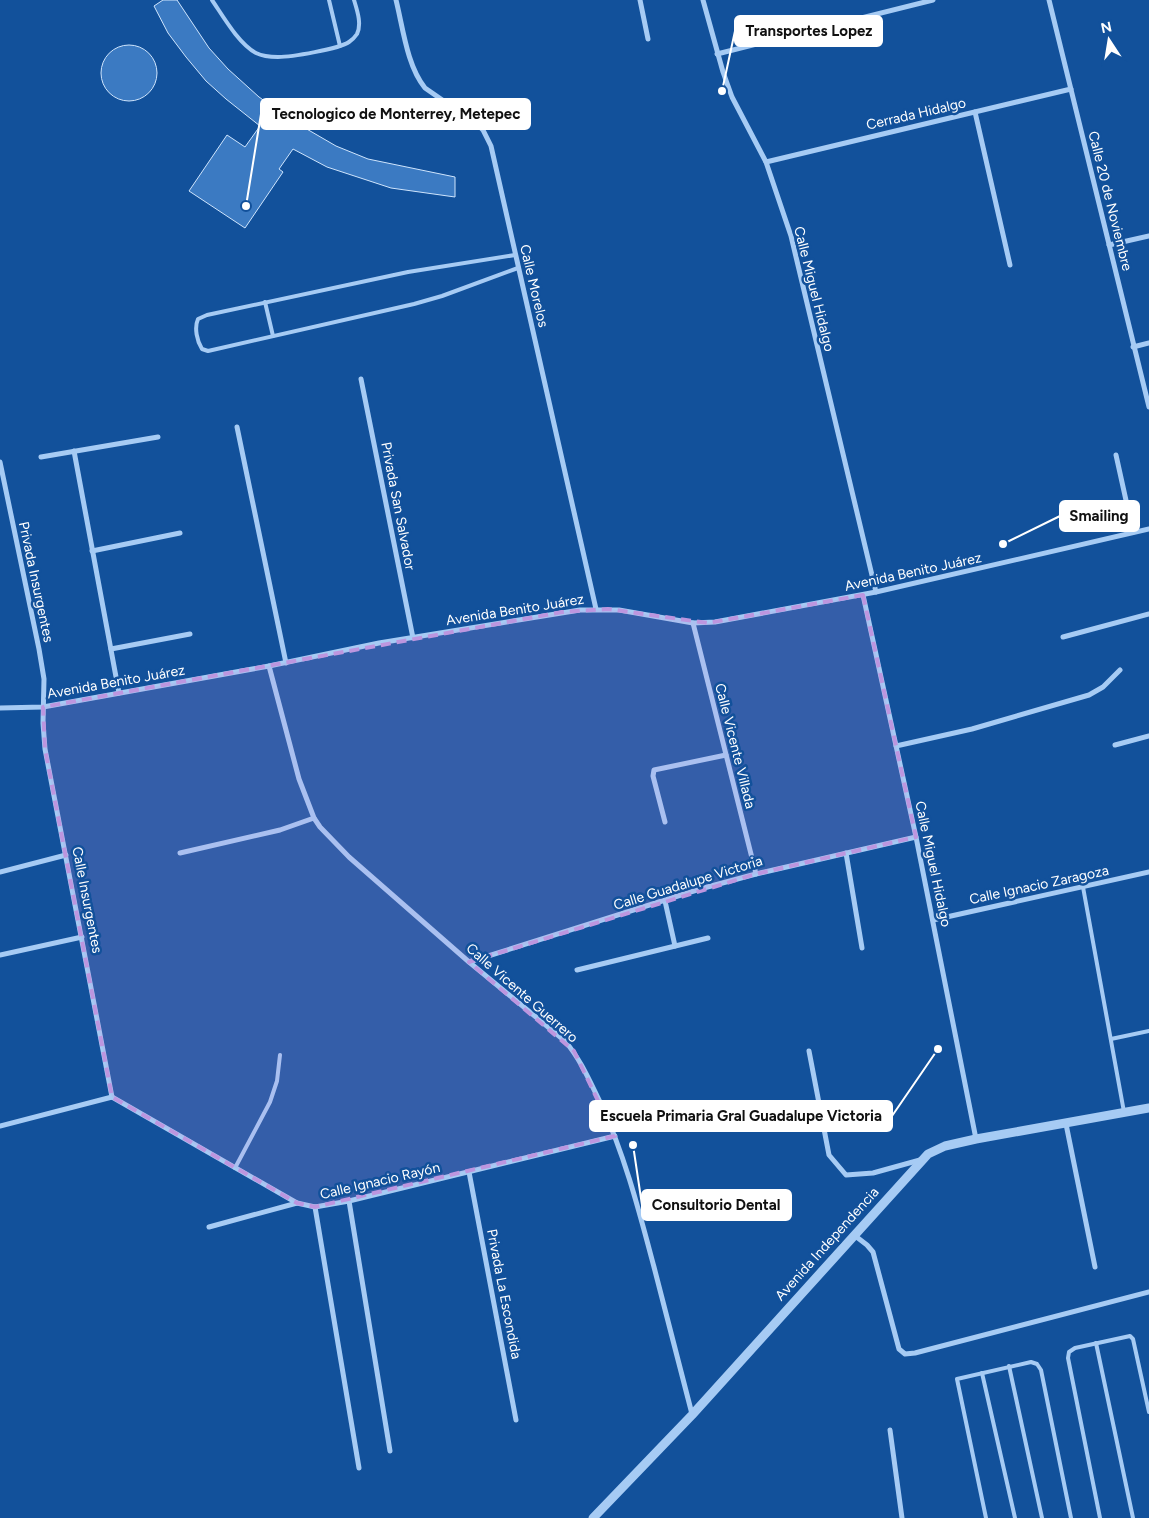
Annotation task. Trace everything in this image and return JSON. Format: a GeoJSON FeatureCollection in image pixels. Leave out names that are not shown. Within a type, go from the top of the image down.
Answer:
{"type":"FeatureCollection","features":[{"type":"Feature","properties":{"kind":"street","name":"Calle Morelos"},"geometry":{"type":"LineString","coordinates":[[396,0],[411,63],[419,81],[425,88],[477,124],[488,138],[596,609]]}},
{"type":"Feature","properties":{"kind":"street"},"geometry":{"type":"LineString","coordinates":[[640,0],[648,39]]}},
{"type":"Feature","properties":{"kind":"street","name":"Calle Miguel Hidalgo"},"geometry":{"type":"LineString","coordinates":[[703,0],[717,54],[732,97],[766,162],[790,236],[876,592]]}},
{"type":"Feature","properties":{"kind":"street"},"geometry":{"type":"LineString","coordinates":[[717,54],[933,0]]}},
{"type":"Feature","properties":{"kind":"street","name":"Calle 20 de Noviembre"},"geometry":{"type":"LineString","coordinates":[[1049,0],[1149,407]]}},
{"type":"Feature","properties":{"kind":"street","name":"Cerrada Hidalgo"},"geometry":{"type":"LineString","coordinates":[[766,162],[1071,89]]}},
{"type":"Feature","properties":{"kind":"street"},"geometry":{"type":"LineString","coordinates":[[975,112],[1010,265]]}},
{"type":"Feature","properties":{"kind":"street"},"geometry":{"type":"LineString","coordinates":[[1109,245],[1149,236]]}},
{"type":"Feature","properties":{"kind":"street"},"geometry":{"type":"LineString","coordinates":[[1133,347],[1149,343]]}},
{"type":"Feature","properties":{"kind":"street","name":"Privada San Salvador"},"geometry":{"type":"LineString","coordinates":[[360,379],[413,638]]}},
{"type":"Feature","properties":{"kind":"street"},"geometry":{"type":"LineString","coordinates":[[237,427],[286,663]]}},
{"type":"Feature","properties":{"kind":"street"},"geometry":{"type":"LineString","coordinates":[[41,457],[158,437]]}},
{"type":"Feature","properties":{"kind":"street"},"geometry":{"type":"LineString","coordinates":[[74,451],[119,694]]}},
{"type":"Feature","properties":{"kind":"street"},"geometry":{"type":"LineString","coordinates":[[1116,455],[1133,532]]}},
{"type":"Feature","properties":{"kind":"street","name":"Privada Insurgentes"},"geometry":{"type":"LineString","coordinates":[[0,462],[39,649],[44,679],[43,707]]}},
{"type":"Feature","properties":{"kind":"street","name":"Avenida Benito Juárez"},"geometry":{"type":"LineString","coordinates":[[0,708],[43,707],[562,612],[596,609],[619,610],[693,623],[716,622],[863,595],[1149,529]]}},
{"type":"Feature","properties":{"kind":"street"},"geometry":{"type":"LineString","coordinates":[[92,551],[180,533]]}},
{"type":"Feature","properties":{"kind":"street","name":"Calle Miguel Hidalgo"},"geometry":{"type":"LineString","coordinates":[[863,595],[916,837],[976,1139]]}},
{"type":"Feature","properties":{"kind":"street"},"geometry":{"type":"LineString","coordinates":[[1063,636],[1149,614]]}},
{"type":"Feature","properties":{"kind":"street","name":"Calle Vicente Villada"},"geometry":{"type":"LineString","coordinates":[[693,623],[756,874]]}},
{"type":"Feature","properties":{"kind":"street"},"geometry":{"type":"LineString","coordinates":[[111,650],[190,634]]}},
{"type":"Feature","properties":{"kind":"street","name":"Calle Vicente Guerrero"},"geometry":{"type":"LineString","coordinates":[[269,666],[299,778],[314,818],[350,858],[469,962],[549,1026],[570,1046],[584,1068],[616,1136],[645,1233],[692,1415]]}},
{"type":"Feature","properties":{"kind":"street"},"geometry":{"type":"LineString","coordinates":[[896,746],[972,729],[1089,695],[1103,687],[1120,670]]}},
{"type":"Feature","properties":{"kind":"street","name":"Calle Insurgentes"},"geometry":{"type":"LineString","coordinates":[[43,707],[42,723],[46,749],[112,1097]]}},
{"type":"Feature","properties":{"kind":"street"},"geometry":{"type":"LineString","coordinates":[[1116,745],[1149,736]]}},
{"type":"Feature","properties":{"kind":"street"},"geometry":{"type":"LineString","coordinates":[[665,822],[653,776],[654,770],[726,755]]}},
{"type":"Feature","properties":{"kind":"street"},"geometry":{"type":"LineString","coordinates":[[180,853],[280,830],[314,818]]}},
{"type":"Feature","properties":{"kind":"street","name":"Calle Guadalupe Victoria"},"geometry":{"type":"LineString","coordinates":[[469,962],[756,874],[916,837]]}},
{"type":"Feature","properties":{"kind":"street"},"geometry":{"type":"LineString","coordinates":[[846,852],[862,948]]}},
{"type":"Feature","properties":{"kind":"street"},"geometry":{"type":"LineString","coordinates":[[0,872],[66,855]]}},
{"type":"Feature","properties":{"kind":"street","name":"Calle Ignacio Zaragoza"},"geometry":{"type":"LineString","coordinates":[[933,920],[1149,872]]}},
{"type":"Feature","properties":{"kind":"street"},"geometry":{"type":"LineString","coordinates":[[665,901],[675,946]]}},
{"type":"Feature","properties":{"kind":"street"},"geometry":{"type":"LineString","coordinates":[[0,956],[82,937]]}},
{"type":"Feature","properties":{"kind":"street"},"geometry":{"type":"LineString","coordinates":[[577,970],[708,938]]}},
{"type":"Feature","properties":{"kind":"street"},"geometry":{"type":"LineString","coordinates":[[809,1050],[830,1155],[846,1175],[873,1173],[921,1160]]}},
{"type":"Feature","properties":{"kind":"street"},"geometry":{"type":"LineString","coordinates":[[0,1126],[112,1097]]}},
{"type":"Feature","properties":{"kind":"street","name":"Calle Ignacio Rayón"},"geometry":{"type":"LineString","coordinates":[[112,1097],[297,1203],[315,1207],[349,1201],[616,1136]]}},
{"type":"Feature","properties":{"kind":"street","name":"Avenida Independencia"},"geometry":{"type":"LineString","coordinates":[[593,1518],[692,1415],[921,1160],[936,1149],[976,1139],[1149,1108]]}},
{"type":"Feature","properties":{"kind":"street"},"geometry":{"type":"LineString","coordinates":[[1066,1124],[1095,1267]]}},
{"type":"Feature","properties":{"kind":"street","name":"Privada La Escondida"},"geometry":{"type":"LineString","coordinates":[[470,1172],[516,1420]]}},
{"type":"Feature","properties":{"kind":"street"},"geometry":{"type":"LineString","coordinates":[[349,1201],[390,1451]]}},
{"type":"Feature","properties":{"kind":"street"},"geometry":{"type":"LineString","coordinates":[[209,1227],[297,1203]]}},
{"type":"Feature","properties":{"kind":"street"},"geometry":{"type":"LineString","coordinates":[[315,1207],[359,1468]]}},
{"type":"Feature","properties":{"kind":"street"},"geometry":{"type":"LineString","coordinates":[[854,1234],[873,1252],[899,1349],[905,1354],[1149,1292]]}},
{"type":"Feature","properties":{"kind":"street"},"geometry":{"type":"LineString","coordinates":[[890,1430],[902,1518]]}},
{"type":"Feature","properties":{"kind":"lane"},"geometry":{"type":"LineString","coordinates":[[212,0],[241,40],[254,52],[261,55],[282,57],[340,46],[350,42],[358,31],[358,15],[354,0]]}},
{"type":"Feature","properties":{"kind":"lane"},"geometry":{"type":"LineString","coordinates":[[329,0],[340,46]]}},
{"type":"Feature","properties":{"kind":"lane"},"geometry":{"type":"LineString","coordinates":[[515,255],[408,272],[202,316],[196,323],[199,342],[202,349],[208,351],[414,304],[442,296],[518,268]]}},
{"type":"Feature","properties":{"kind":"lane"},"geometry":{"type":"LineString","coordinates":[[265,302],[273,336]]}},
{"type":"Feature","properties":{"kind":"lane"},"geometry":{"type":"LineString","coordinates":[[1083,887],[1124,1112]]}},
{"type":"Feature","properties":{"kind":"lane"},"geometry":{"type":"LineString","coordinates":[[1110,1039],[1149,1031]]}},
{"type":"Feature","properties":{"kind":"lane"},"geometry":{"type":"LineString","coordinates":[[235,1168],[270,1102],[277,1081],[280,1055]]}},
{"type":"Feature","properties":{"kind":"lane"},"geometry":{"type":"LineString","coordinates":[[1100,1518],[1068,1354],[1071,1349],[1126,1336],[1132,1337],[1149,1412]]}},
{"type":"Feature","properties":{"kind":"lane"},"geometry":{"type":"LineString","coordinates":[[1096,1343],[1133,1518]]}},
{"type":"Feature","properties":{"kind":"lane"},"geometry":{"type":"LineString","coordinates":[[986,1518],[957,1379],[1031,1362],[1036,1364],[1040,1370],[1071,1518]]}},
{"type":"Feature","properties":{"kind":"lane"},"geometry":{"type":"LineString","coordinates":[[1009,1366],[1042,1518]]}},
{"type":"Feature","properties":{"kind":"lane"},"geometry":{"type":"LineString","coordinates":[[982,1373],[1015,1518]]}},
{"type":"Feature","properties":{"kind":"highlighted area"},"geometry":{"type":"Polygon","coordinates":[[[863,595],[916,837],[756,874],[469,962],[574,1051],[615,1136],[315,1207],[297,1203],[112,1097],[45,749],[43,707],[562,612],[608,609],[708,623],[863,595]]]}},
{"type":"Feature","properties":{"kind":"building"},"geometry":{"type":"Polygon","coordinates":[[[163,0],[177,0],[209,48],[228,69],[259,97],[279,111],[336,146],[368,159],[455,177],[455,197],[391,188],[327,167],[293,149],[279,169],[283,172],[245,228],[189,191],[227,135],[245,147],[260,126],[206,81],[186,57],[168,33],[154,6],[163,0]]]}},
{"type":"Feature","properties":{"kind":"building"},"geometry":{"type":"Polygon","coordinates":[[[129,45],[140,47],[149,53],[155,62],[157,73],[155,84],[149,93],[140,99],[129,101],[118,99],[109,93],[103,84],[101,73],[103,62],[109,53],[118,47],[129,45]]]}},
{"type":"Feature","properties":{"kind":"place","name":"Transportes Lopez"},"geometry":{"type":"Point","coordinates":[722,91]}},
{"type":"Feature","properties":{"kind":"place","name":"Tecnologico de Monterrey, Metepec"},"geometry":{"type":"Point","coordinates":[246,206]}},
{"type":"Feature","properties":{"kind":"place","name":"Smailing"},"geometry":{"type":"Point","coordinates":[1003,544]}},
{"type":"Feature","properties":{"kind":"place","name":"Escuela Primaria Gral Guadalupe Victoria"},"geometry":{"type":"Point","coordinates":[938,1049]}},
{"type":"Feature","properties":{"kind":"place","name":"Consultorio Dental"},"geometry":{"type":"Point","coordinates":[633,1145]}}]}
